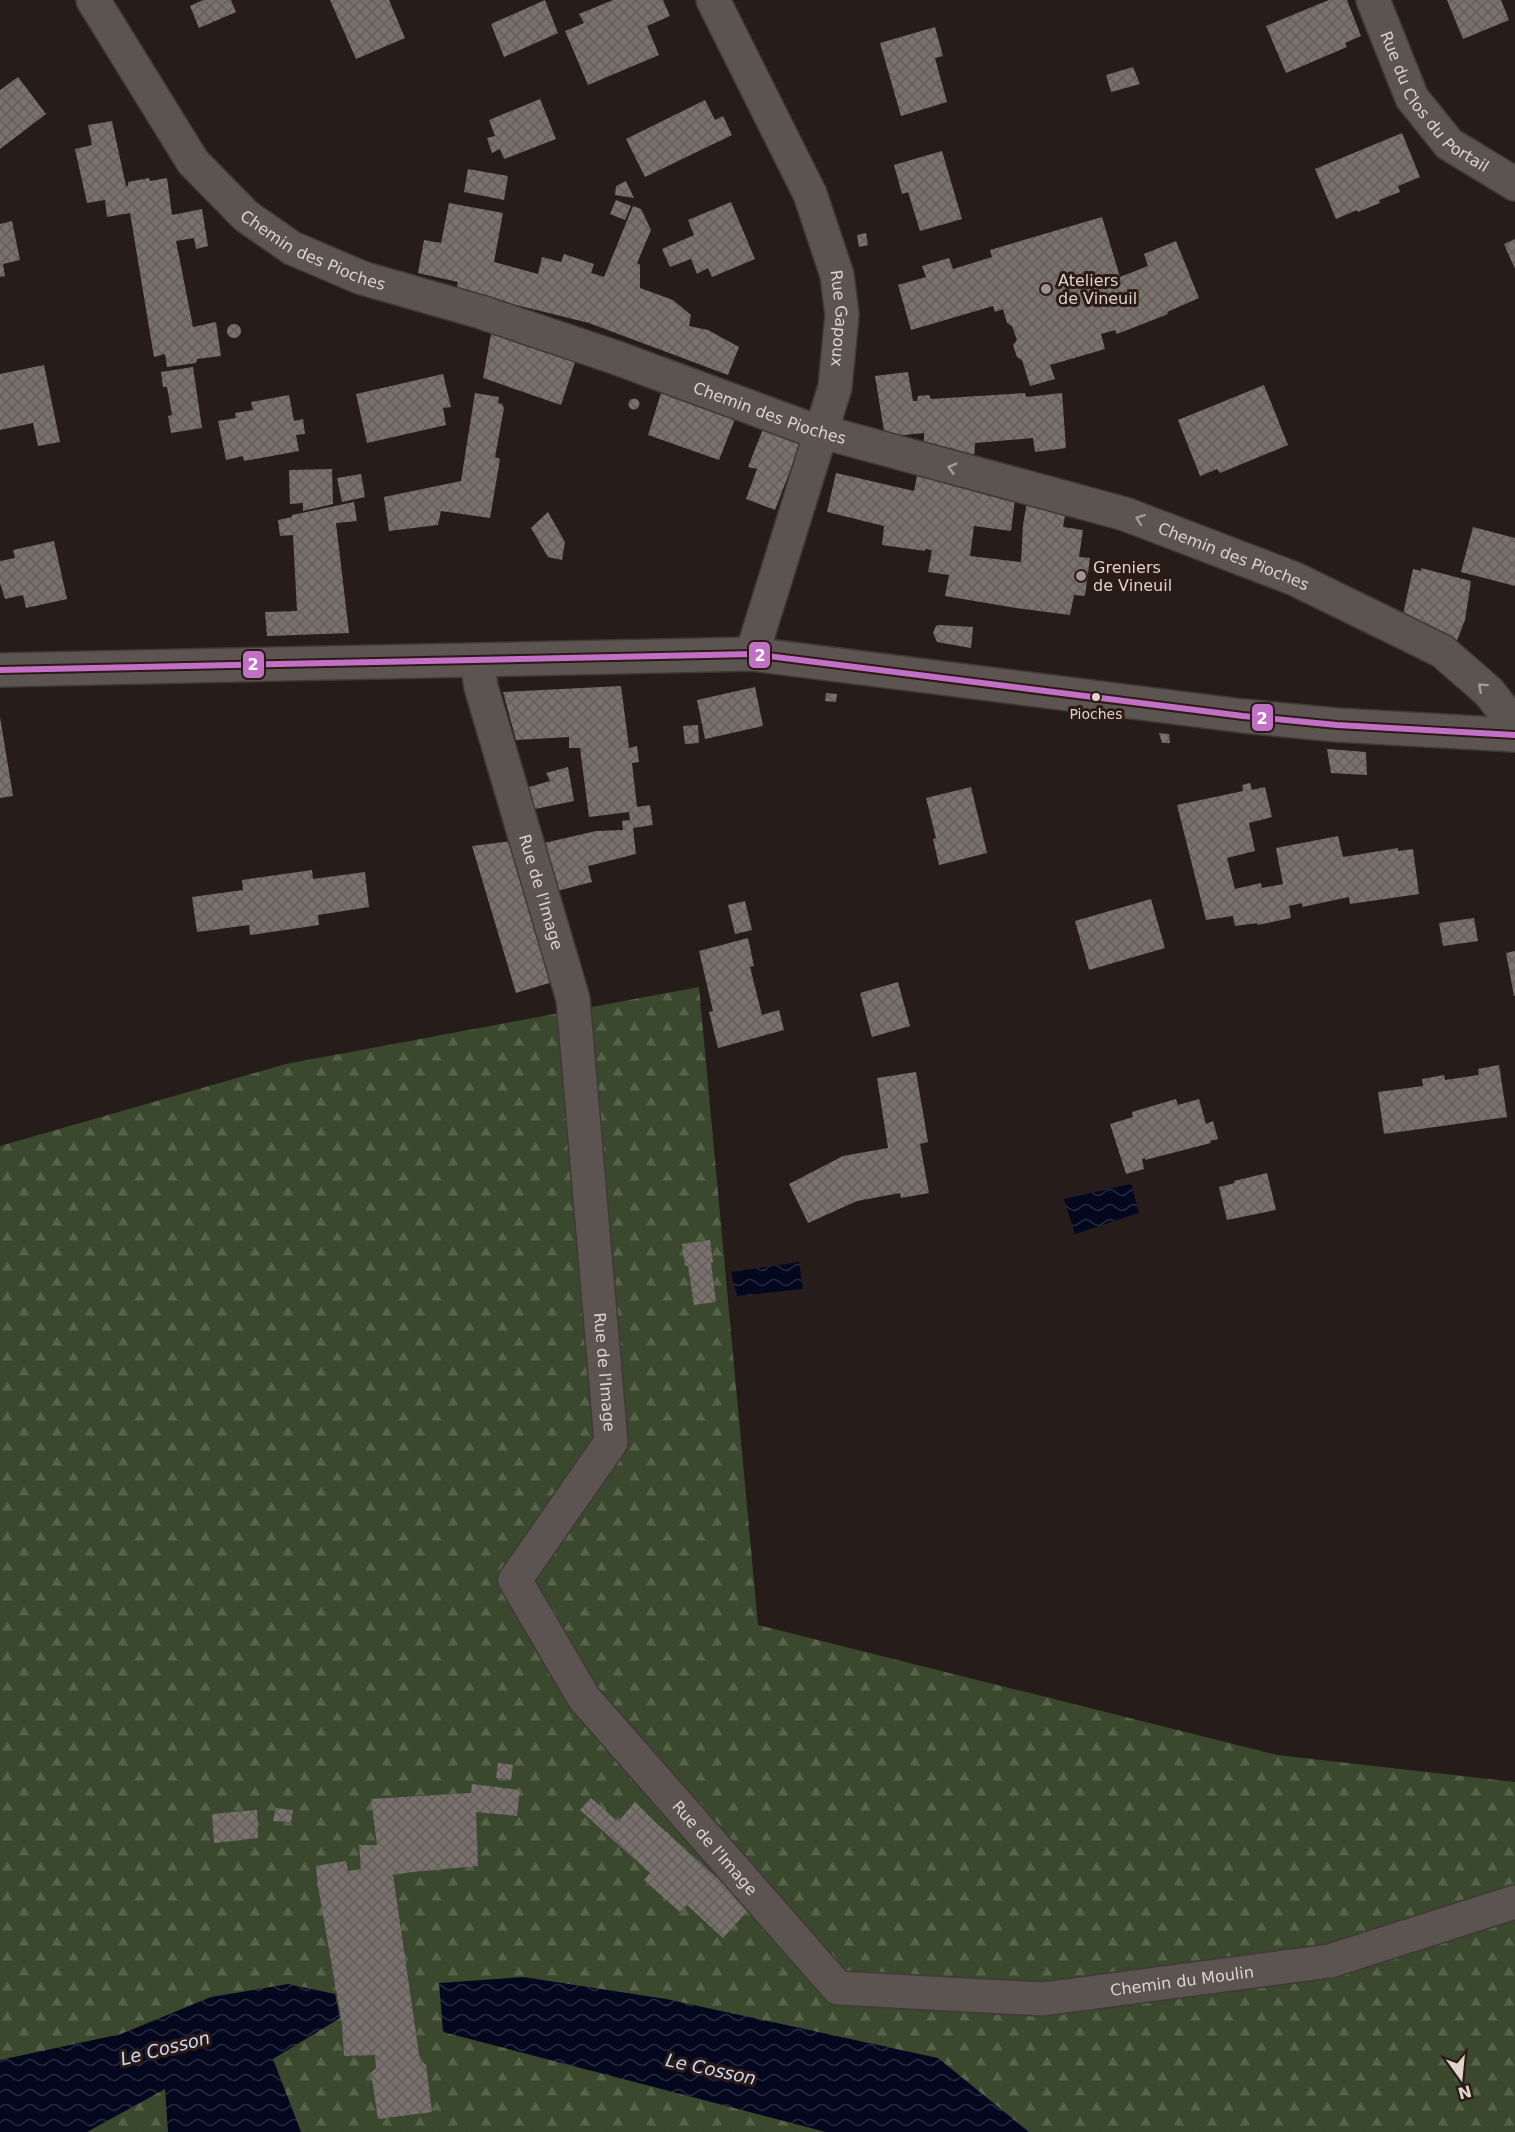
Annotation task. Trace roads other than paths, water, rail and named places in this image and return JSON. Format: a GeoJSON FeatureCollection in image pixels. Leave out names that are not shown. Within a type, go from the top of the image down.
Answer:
{"type":"FeatureCollection","features":[{"type":"Feature","properties":{"kind":"street","name":"Chemin des Pioches"},"geometry":{"type":"LineString","coordinates":[[93,0],[193,162],[246,216],[292,248],[362,278],[493,316],[821,432],[1125,514],[1295,579],[1442,651],[1489,692],[1506,714],[1514,735]]}},
{"type":"Feature","properties":{"kind":"street","name":"Rue Gapoux"},"geometry":{"type":"LineString","coordinates":[[712,0],[810,194],[837,275],[842,315],[835,387],[752,654]]}},
{"type":"Feature","properties":{"kind":"street","name":"Rue du Clos du Portail"},"geometry":{"type":"LineString","coordinates":[[1372,0],[1412,98],[1449,144],[1515,184]]}},
{"type":"Feature","properties":{"kind":"street"},"geometry":{"type":"LineString","coordinates":[[0,670],[752,654],[1243,716],[1337,725],[1514,735]]}},
{"type":"Feature","properties":{"kind":"street","name":"Rue de l'Image"},"geometry":{"type":"LineString","coordinates":[[477,661],[481,687],[573,999],[611,1442],[515,1580],[585,1698],[838,1988]]}},
{"type":"Feature","properties":{"kind":"street","name":"Chemin du Moulin"},"geometry":{"type":"LineString","coordinates":[[838,1988],[1043,1999],[1330,1961],[1515,1902]]}},
{"type":"Feature","properties":{"kind":"water"},"geometry":{"type":"Polygon","coordinates":[[[1131,1184],[1139,1213],[1075,1234],[1064,1199],[1131,1184]]]}},
{"type":"Feature","properties":{"kind":"water"},"geometry":{"type":"Polygon","coordinates":[[[799,1262],[803,1289],[737,1296],[731,1272],[799,1262]]]}},
{"type":"Feature","properties":{"kind":"water","name":"Le Cosson"},"geometry":{"type":"Polygon","coordinates":[[[523,1977],[666,1999],[938,2058],[1029,2132],[826,2132],[443,2032],[439,1983],[523,1977]]]}},
{"type":"Feature","properties":{"kind":"water","name":"Le Cosson"},"geometry":{"type":"Polygon","coordinates":[[[288,1984],[335,1994],[340,2018],[273,2059],[301,2132],[168,2132],[165,2089],[87,2132],[0,2132],[0,2060],[121,2034],[211,1997],[288,1984]]]}},
{"type":"Feature","properties":{"kind":"place","name":"Ateliers de Vineuil"},"geometry":{"type":"Point","coordinates":[1046,289]}},
{"type":"Feature","properties":{"kind":"place","name":"Greniers de Vineuil"},"geometry":{"type":"Point","coordinates":[1081,576]}},
{"type":"Feature","properties":{"kind":"place","name":"Pioches"},"geometry":{"type":"Point","coordinates":[1096,697]}}]}
